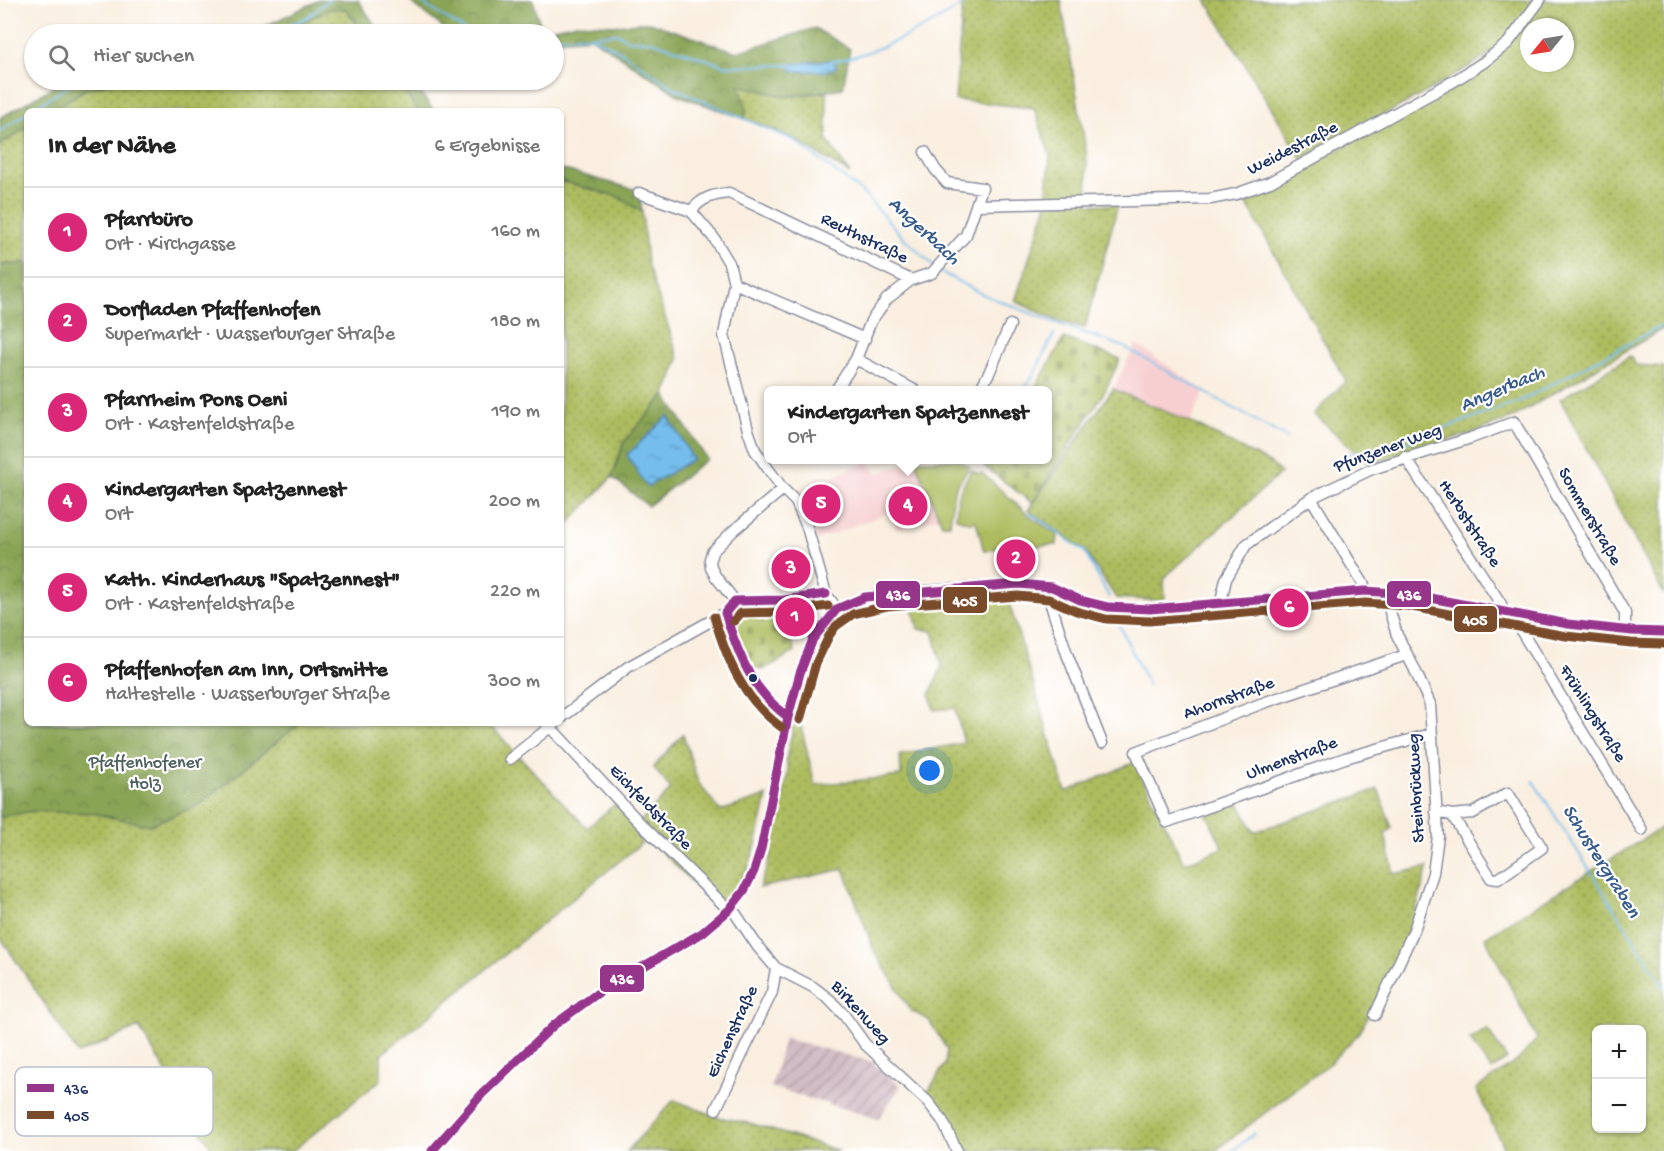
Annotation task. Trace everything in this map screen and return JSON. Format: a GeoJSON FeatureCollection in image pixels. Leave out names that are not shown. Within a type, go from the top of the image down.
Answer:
{"type":"FeatureCollection","features":[{"type":"Feature","properties":{"kind":"street","name":"Weidestraße"},"geometry":{"type":"LineString","coordinates":[[978,205],[1210,199],[1256,189],[1454,81],[1484,62],[1508,43],[1540,0]]}},
{"type":"Feature","properties":{"kind":"street"},"geometry":{"type":"LineString","coordinates":[[925,152],[947,183],[982,188],[978,205]]}},
{"type":"Feature","properties":{"kind":"street"},"geometry":{"type":"LineString","coordinates":[[639,193],[691,211],[714,238],[729,263],[734,283],[724,335],[747,430],[755,450],[764,463]]}},
{"type":"Feature","properties":{"kind":"street","name":"Reuthstraße"},"geometry":{"type":"LineString","coordinates":[[691,211],[710,195],[729,193],[911,280],[933,273],[942,265],[966,235],[978,205]]}},
{"type":"Feature","properties":{"kind":"street"},"geometry":{"type":"LineString","coordinates":[[839,386],[856,359],[871,321],[887,299],[911,280]]}},
{"type":"Feature","properties":{"kind":"street"},"geometry":{"type":"LineString","coordinates":[[734,283],[865,339]]}},
{"type":"Feature","properties":{"kind":"street"},"geometry":{"type":"LineString","coordinates":[[982,386],[1010,325]]}},
{"type":"Feature","properties":{"kind":"street"},"geometry":{"type":"LineString","coordinates":[[856,359],[907,386]]}},
{"type":"Feature","properties":{"kind":"street","name":"Pfunzener Weg"},"geometry":{"type":"LineString","coordinates":[[1220,604],[1226,579],[1246,545],[1311,498],[1372,468],[1471,438],[1514,422]]}},
{"type":"Feature","properties":{"kind":"street","name":"Sommerstraße"},"geometry":{"type":"LineString","coordinates":[[1514,422],[1625,613],[1625,632]]}},
{"type":"Feature","properties":{"kind":"street","name":"Herbststraße"},"geometry":{"type":"LineString","coordinates":[[1405,457],[1501,604],[1502,611]]}},
{"type":"Feature","properties":{"kind":"street"},"geometry":{"type":"LineString","coordinates":[[765,464],[783,489],[796,502],[807,527],[826,594],[837,609]]}},
{"type":"Feature","properties":{"kind":"street"},"geometry":{"type":"LineString","coordinates":[[735,601],[711,568],[712,552],[783,489]]}},
{"type":"Feature","properties":{"kind":"street"},"geometry":{"type":"LineString","coordinates":[[1311,498],[1364,585],[1365,591]]}},
{"type":"Feature","properties":{"kind":"street"},"geometry":{"type":"LineString","coordinates":[[432,1151],[482,1094],[555,1025],[602,990],[702,933],[730,908],[744,891],[761,849],[788,717],[800,673],[813,639],[837,609],[865,597],[1018,584],[1052,587],[1080,600],[1108,607],[1150,609],[1365,591],[1393,591],[1593,628],[1625,632],[1664,632]]}},
{"type":"Feature","properties":{"kind":"street"},"geometry":{"type":"LineString","coordinates":[[1052,587],[1049,598],[1063,643],[1102,743]]}},
{"type":"Feature","properties":{"kind":"street","name":"Steinbrückweg"},"geometry":{"type":"LineString","coordinates":[[1375,1015],[1414,930],[1430,884],[1438,836],[1430,704],[1396,635],[1390,612],[1393,591]]}},
{"type":"Feature","properties":{"kind":"street"},"geometry":{"type":"LineString","coordinates":[[564,716],[628,667],[725,613],[735,601],[784,600],[826,594]]}},
{"type":"Feature","properties":{"kind":"street"},"geometry":{"type":"LineString","coordinates":[[725,613],[737,649],[752,680],[768,702],[788,717]]}},
{"type":"Feature","properties":{"kind":"street","name":"Frühlingstraße"},"geometry":{"type":"LineString","coordinates":[[1517,615],[1522,634],[1642,830]]}},
{"type":"Feature","properties":{"kind":"street","name":"Ahornstraße"},"geometry":{"type":"LineString","coordinates":[[1167,822],[1136,752],[1263,703],[1406,655]]}},
{"type":"Feature","properties":{"kind":"street"},"geometry":{"type":"LineString","coordinates":[[510,759],[551,726]]}},
{"type":"Feature","properties":{"kind":"street","name":"Eichfeldstraße"},"geometry":{"type":"LineString","coordinates":[[553,726],[639,821],[730,908]]}},
{"type":"Feature","properties":{"kind":"street","name":"Ulmenstraße"},"geometry":{"type":"LineString","coordinates":[[1167,822],[1345,758],[1431,734]]}},
{"type":"Feature","properties":{"kind":"street"},"geometry":{"type":"LineString","coordinates":[[1436,812],[1452,815],[1473,813],[1508,793],[1542,848],[1498,879],[1491,878],[1452,815]]}},
{"type":"Feature","properties":{"kind":"street","name":"Birkenweg"},"geometry":{"type":"LineString","coordinates":[[730,908],[776,968],[813,987],[830,1000],[865,1044],[928,1102],[942,1120],[957,1151]]}},
{"type":"Feature","properties":{"kind":"street","name":"Eichenstraße"},"geometry":{"type":"LineString","coordinates":[[716,1109],[772,992],[776,968]]}},
{"type":"Feature","properties":{"kind":"shaded area"},"geometry":{"type":"Polygon","coordinates":[[[1136,344],[1205,391],[1190,422],[1113,389],[1136,344]]]}},
{"type":"Feature","properties":{"kind":"shaded area"},"geometry":{"type":"Polygon","coordinates":[[[862,464],[871,464],[877,474],[901,464],[917,464],[939,517],[897,529],[890,512],[817,540],[798,492],[862,464]]]}},
{"type":"Feature","properties":{"kind":"shaded area"},"geometry":{"type":"Polygon","coordinates":[[[784,1038],[872,1062],[901,1086],[878,1119],[771,1087],[784,1038]]]}},
{"type":"Feature","properties":{"kind":"green space"},"geometry":{"type":"Polygon","coordinates":[[[319,0],[358,0],[374,24],[357,24],[346,9],[330,9],[299,24],[270,24],[319,0]]]}},
{"type":"Feature","properties":{"kind":"green space"},"geometry":{"type":"Polygon","coordinates":[[[408,0],[533,0],[540,24],[438,24],[408,0]]]}},
{"type":"Feature","properties":{"kind":"green space"},"geometry":{"type":"Polygon","coordinates":[[[963,0],[1061,0],[1087,157],[1088,204],[1118,205],[1085,328],[1058,321],[1015,301],[1046,207],[1050,155],[1034,108],[955,100],[963,0]]]}},
{"type":"Feature","properties":{"kind":"green space"},"geometry":{"type":"Polygon","coordinates":[[[1206,0],[1535,0],[1523,18],[1520,18],[1518,26],[1497,48],[1430,90],[1302,159],[1206,0]]]}},
{"type":"Feature","properties":{"kind":"green space"},"geometry":{"type":"Polygon","coordinates":[[[1543,0],[1664,0],[1664,328],[1512,418],[1473,433],[1405,452],[1370,465],[1314,414],[1346,381],[1245,201],[1470,76],[1520,24],[1520,72],[1574,72],[1574,18],[1526,18],[1543,0]]]}},
{"type":"Feature","properties":{"kind":"green space"},"geometry":{"type":"Polygon","coordinates":[[[330,9],[346,9],[357,24],[299,24],[330,9]]]}},
{"type":"Feature","properties":{"kind":"green space"},"geometry":{"type":"Polygon","coordinates":[[[649,22],[737,52],[815,28],[850,49],[843,88],[787,97],[739,85],[746,106],[745,119],[678,95],[591,37],[564,39],[564,26],[576,23],[616,25],[649,22]]]}},
{"type":"Feature","properties":{"kind":"green space"},"geometry":{"type":"Polygon","coordinates":[[[738,85],[787,97],[827,92],[827,140],[850,174],[793,138],[745,119],[746,106],[738,85]]]}},
{"type":"Feature","properties":{"kind":"green space"},"geometry":{"type":"Polygon","coordinates":[[[48,90],[83,90],[56,108],[24,108],[24,129],[0,145],[0,118],[48,90]]]}},
{"type":"Feature","properties":{"kind":"green space"},"geometry":{"type":"Polygon","coordinates":[[[83,90],[403,90],[416,108],[56,108],[83,90]]]}},
{"type":"Feature","properties":{"kind":"green space"},"geometry":{"type":"Polygon","coordinates":[[[403,90],[418,90],[432,108],[416,108],[403,90]]]}},
{"type":"Feature","properties":{"kind":"green space"},"geometry":{"type":"Polygon","coordinates":[[[24,129],[24,263],[0,265],[0,145],[24,129]]]}},
{"type":"Feature","properties":{"kind":"green space"},"geometry":{"type":"Polygon","coordinates":[[[564,170],[641,191],[642,212],[619,197],[564,182],[564,170]]]}},
{"type":"Feature","properties":{"kind":"green space"},"geometry":{"type":"Polygon","coordinates":[[[564,182],[619,197],[642,212],[647,263],[679,359],[665,395],[624,442],[612,477],[564,529],[564,182]]]}},
{"type":"Feature","properties":{"kind":"green space","name":"Pfaffenhofener Holz"},"geometry":{"type":"Polygon","coordinates":[[[24,263],[24,726],[296,726],[199,805],[149,825],[92,813],[32,811],[0,817],[0,265],[24,263]]]}},
{"type":"Feature","properties":{"kind":"green space"},"geometry":{"type":"Polygon","coordinates":[[[1064,338],[1120,359],[1104,393],[1032,503],[984,466],[985,464],[1052,464],[1052,386],[1036,386],[1064,338]]]}},
{"type":"Feature","properties":{"kind":"green space"},"geometry":{"type":"Polygon","coordinates":[[[1630,356],[1636,365],[1664,367],[1664,595],[1560,399],[1630,356]]]}},
{"type":"Feature","properties":{"kind":"green space"},"geometry":{"type":"Polygon","coordinates":[[[1113,389],[1190,422],[1270,463],[1281,473],[1164,578],[1165,601],[1116,598],[1085,551],[1028,510],[1113,389]]]}},
{"type":"Feature","properties":{"kind":"green space"},"geometry":{"type":"Polygon","coordinates":[[[665,395],[707,459],[648,506],[612,477],[624,442],[665,395]]]}},
{"type":"Feature","properties":{"kind":"green space"},"geometry":{"type":"Polygon","coordinates":[[[917,464],[966,464],[970,466],[954,490],[950,524],[942,524],[917,464]]]}},
{"type":"Feature","properties":{"kind":"green space"},"geometry":{"type":"Polygon","coordinates":[[[971,470],[982,473],[1030,516],[1058,535],[1057,545],[1002,547],[984,551],[976,521],[969,522],[956,518],[958,495],[971,470]]]}},
{"type":"Feature","properties":{"kind":"green space"},"geometry":{"type":"Polygon","coordinates":[[[1006,593],[1066,792],[1135,762],[1184,863],[1223,848],[1207,815],[1238,801],[1254,832],[1378,789],[1392,828],[1385,834],[1394,874],[1428,867],[1410,931],[1358,1034],[1329,1064],[1215,1151],[961,1151],[944,1113],[927,1093],[945,1064],[947,1049],[929,1020],[911,1011],[874,951],[844,869],[759,888],[767,868],[780,819],[788,770],[786,760],[797,709],[815,785],[901,776],[900,755],[964,743],[955,708],[934,710],[930,694],[942,666],[933,631],[918,629],[911,600],[1006,593]]]}},
{"type":"Feature","properties":{"kind":"green space"},"geometry":{"type":"Polygon","coordinates":[[[781,605],[795,652],[763,670],[748,666],[732,627],[735,610],[745,606],[781,605]]]}},
{"type":"Feature","properties":{"kind":"green space"},"geometry":{"type":"Polygon","coordinates":[[[296,726],[491,726],[587,828],[615,804],[637,825],[671,789],[653,767],[683,734],[698,782],[720,811],[767,796],[756,845],[747,871],[720,910],[648,838],[381,1055],[381,1080],[292,1151],[213,1151],[204,1136],[213,1136],[213,1067],[163,1067],[139,1027],[78,1054],[0,937],[0,817],[32,811],[92,813],[150,825],[199,805],[296,726]]]}},
{"type":"Feature","properties":{"kind":"green space"},"geometry":{"type":"Polygon","coordinates":[[[1664,826],[1664,1151],[1505,1151],[1476,1089],[1518,1060],[1537,1039],[1485,937],[1664,826]]]}},
{"type":"Feature","properties":{"kind":"green space"},"geometry":{"type":"Polygon","coordinates":[[[1487,1029],[1507,1059],[1491,1070],[1470,1040],[1487,1029]]]}},
{"type":"Feature","properties":{"kind":"green space"},"geometry":{"type":"Polygon","coordinates":[[[674,1100],[718,1117],[753,1124],[839,1151],[627,1151],[674,1100]]]}},
{"type":"Feature","properties":{"kind":"water"},"geometry":{"type":"Polygon","coordinates":[[[831,60],[835,63],[836,68],[827,71],[792,71],[791,64],[831,60]]]}},
{"type":"Feature","properties":{"kind":"water"},"geometry":{"type":"Polygon","coordinates":[[[668,416],[693,459],[647,487],[627,455],[668,416]]]}},
{"type":"Feature","properties":{"kind":"waterway","name":"Angerbach"},"geometry":{"type":"LineString","coordinates":[[292,24],[306,18],[329,0]]}},
{"type":"Feature","properties":{"kind":"waterway","name":"Angerbach"},"geometry":{"type":"LineString","coordinates":[[417,0],[455,24]]}},
{"type":"Feature","properties":{"kind":"waterway"},"geometry":{"type":"LineString","coordinates":[[831,61],[865,53],[903,38],[970,0]]}},
{"type":"Feature","properties":{"kind":"waterway"},"geometry":{"type":"LineString","coordinates":[[591,36],[617,33],[628,40],[652,41],[726,66],[792,65]]}},
{"type":"Feature","properties":{"kind":"waterway","name":"Angerbach"},"geometry":{"type":"LineString","coordinates":[[564,37],[591,36],[625,54],[672,87],[795,141],[862,192],[903,237],[933,265]]}},
{"type":"Feature","properties":{"kind":"waterway","name":"Angerbach"},"geometry":{"type":"LineString","coordinates":[[34,108],[62,90]]}},
{"type":"Feature","properties":{"kind":"waterway","name":"Angerbach"},"geometry":{"type":"LineString","coordinates":[[0,131],[24,115]]}},
{"type":"Feature","properties":{"kind":"waterway","name":"Angerbach"},"geometry":{"type":"LineString","coordinates":[[939,271],[982,294],[1124,347],[1287,438]]}},
{"type":"Feature","properties":{"kind":"waterway","name":"Angerbach"},"geometry":{"type":"LineString","coordinates":[[1344,455],[1401,444],[1520,401],[1664,325]]}},
{"type":"Feature","properties":{"kind":"waterway"},"geometry":{"type":"LineString","coordinates":[[1026,386],[1054,334]]}},
{"type":"Feature","properties":{"kind":"waterway"},"geometry":{"type":"LineString","coordinates":[[1030,513],[1084,551],[1109,597]]}},
{"type":"Feature","properties":{"kind":"waterway"},"geometry":{"type":"LineString","coordinates":[[1114,614],[1149,686]]}},
{"type":"Feature","properties":{"kind":"waterway","name":"Schustergraben"},"geometry":{"type":"LineString","coordinates":[[1533,781],[1664,987]]}},
{"type":"Feature","properties":{"kind":"waterway"},"geometry":{"type":"LineString","coordinates":[[1232,1151],[1255,1133]]}},
{"type":"Feature","properties":{"kind":"transit line","name":"436"},"geometry":{"type":"LineString","coordinates":[[432,1151],[482,1094],[554,1025],[602,990],[702,933],[729,910],[744,891],[761,849],[788,717],[800,673],[813,639],[837,609],[865,597],[1018,584],[1052,587],[1080,600],[1108,607],[1150,609],[1365,591],[1409,594],[1568,624],[1664,632]]}},
{"type":"Feature","properties":{"kind":"transit line","name":"436"},"geometry":{"type":"LineString","coordinates":[[725,613],[735,601],[784,600],[826,594]]}},
{"type":"Feature","properties":{"kind":"transit line","name":"405"},"geometry":{"type":"LineString","coordinates":[[800,720],[816,663],[836,626],[853,614],[887,606],[1018,596],[1049,599],[1076,611],[1106,619],[1149,621],[1365,603],[1407,606],[1566,636],[1664,644]]}},
{"type":"Feature","properties":{"kind":"transit line","name":"405"},"geometry":{"type":"LineString","coordinates":[[734,621],[741,613],[784,612],[828,606]]}},
{"type":"Feature","properties":{"kind":"transit line","name":"436"},"geometry":{"type":"LineString","coordinates":[[725,613],[748,671],[765,696],[788,717]]}},
{"type":"Feature","properties":{"kind":"transit line","name":"405"},"geometry":{"type":"LineString","coordinates":[[714,617],[738,678],[756,704],[781,727]]}},
{"type":"Feature","properties":{"kind":"place","name":"Kath. Kinderhaus \"Spatzennest\""},"geometry":{"type":"Point","coordinates":[821,504]}},
{"type":"Feature","properties":{"kind":"place","name":"Kindergarten Spatzennest"},"geometry":{"type":"Point","coordinates":[908,506]}},
{"type":"Feature","properties":{"kind":"place","name":"Dorfladen Pfaffenhofen"},"geometry":{"type":"Point","coordinates":[1016,559]}},
{"type":"Feature","properties":{"kind":"place","name":"Pfarrheim Pons Oeni"},"geometry":{"type":"Point","coordinates":[791,569]}},
{"type":"Feature","properties":{"kind":"place","name":"Pfaffenhofen am Inn, Ortsmitte"},"geometry":{"type":"Point","coordinates":[1289,608]}},
{"type":"Feature","properties":{"kind":"place","name":"Pfarrbüro"},"geometry":{"type":"Point","coordinates":[795,617]}}]}
